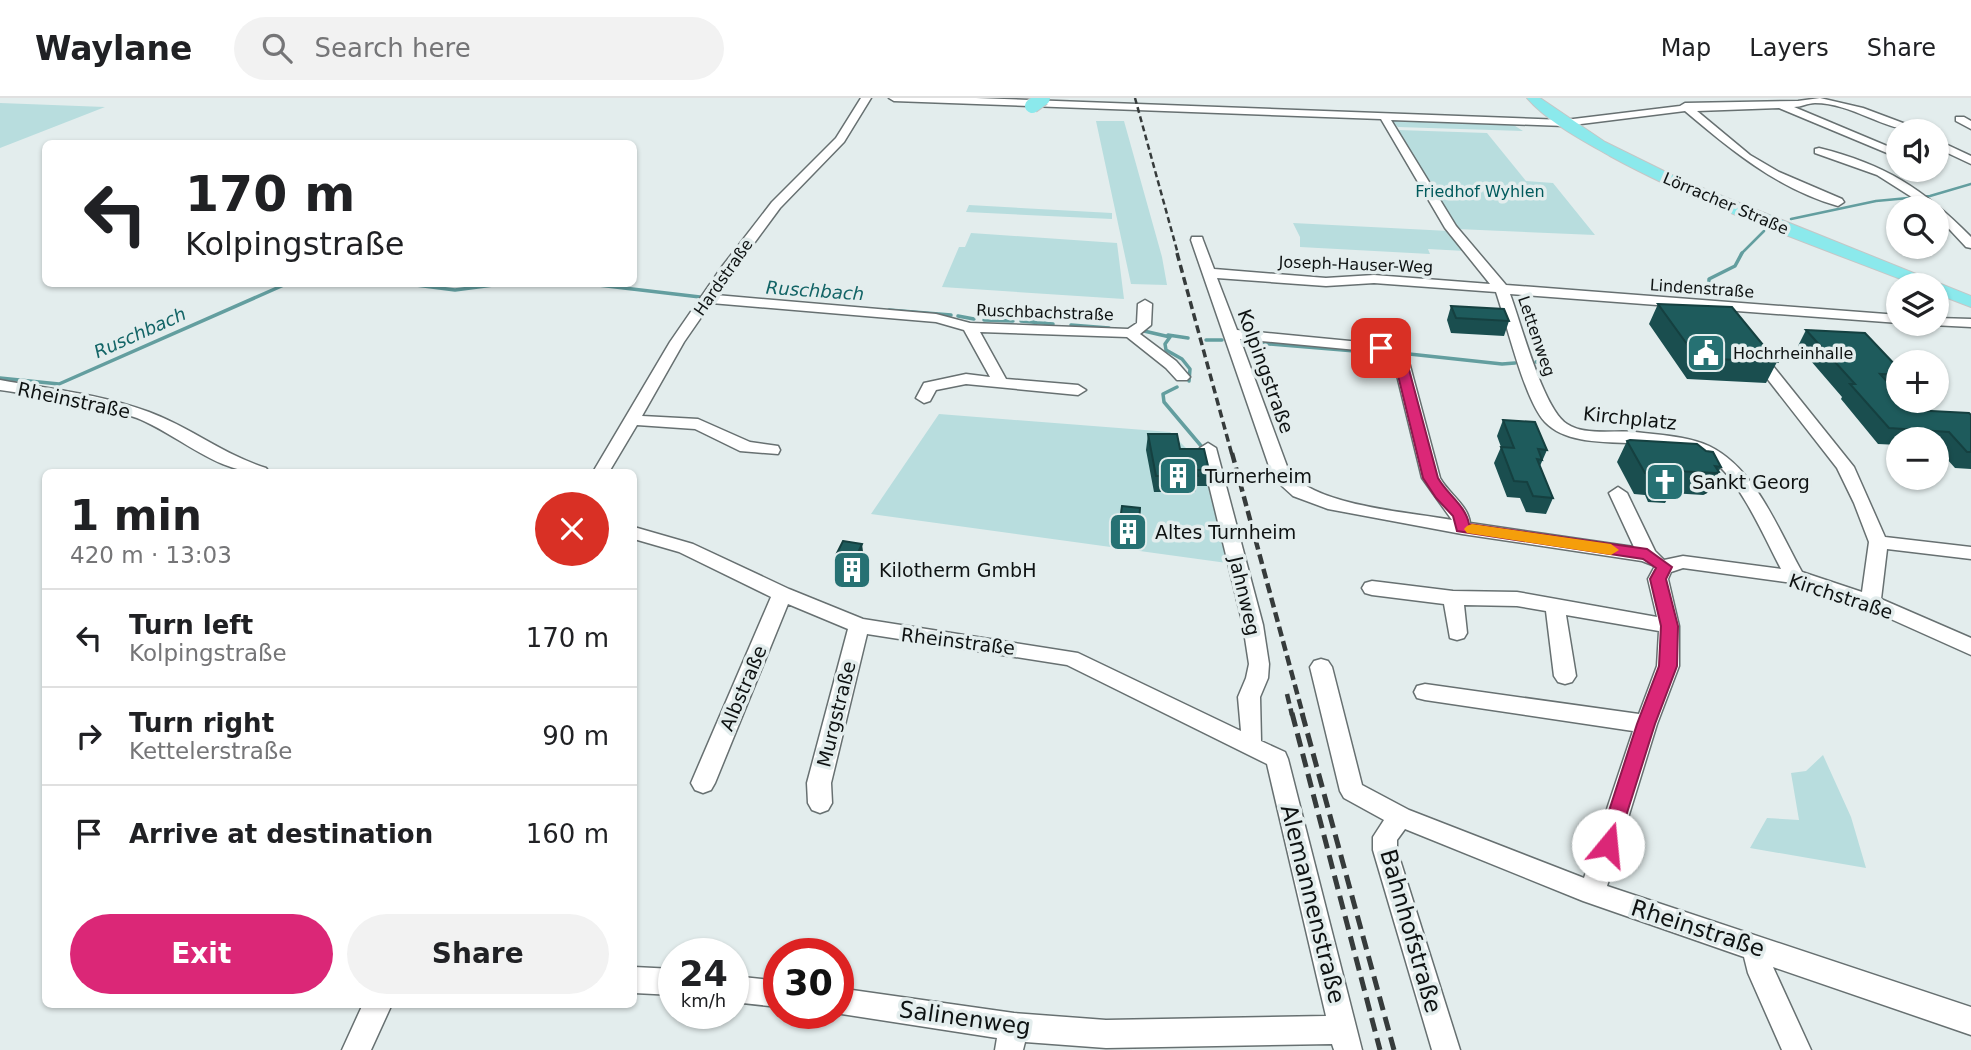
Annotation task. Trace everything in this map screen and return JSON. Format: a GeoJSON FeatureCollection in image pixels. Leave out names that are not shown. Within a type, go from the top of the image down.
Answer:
{"type":"FeatureCollection","features":[{"type":"Feature","properties":{"kind":"main road","name":"Lörracher Straße"},"geometry":{"type":"LineString","coordinates":[[1537,101],[1565,123],[1600,144],[1690,189],[1900,273]]}},
{"type":"Feature","properties":{"kind":"main road"},"geometry":{"type":"LineString","coordinates":[[1949,293],[1971,302]]}},
{"type":"Feature","properties":{"kind":"street","name":"Hardstraße"},"geometry":{"type":"LineString","coordinates":[[603,469],[677,342],[776,205],[840,140],[866,98]]}},
{"type":"Feature","properties":{"kind":"street"},"geometry":{"type":"LineString","coordinates":[[894,98],[1565,123],[1591,122],[1687,108],[1805,103],[1815,99],[1859,110],[1886,120]]}},
{"type":"Feature","properties":{"kind":"street"},"geometry":{"type":"LineString","coordinates":[[1672,98],[1746,157],[1787,180],[1838,202]]}},
{"type":"Feature","properties":{"kind":"street"},"geometry":{"type":"LineString","coordinates":[[1528,121],[1537,115],[1537,101]]}},
{"type":"Feature","properties":{"kind":"street"},"geometry":{"type":"LineString","coordinates":[[1779,104],[1886,149]]}},
{"type":"Feature","properties":{"kind":"street","name":"Lettenweg"},"geometry":{"type":"LineString","coordinates":[[1384,116],[1451,228],[1502,289],[1526,352],[1538,396],[1549,417],[1561,428]]}},
{"type":"Feature","properties":{"kind":"street"},"geometry":{"type":"LineString","coordinates":[[1960,119],[1971,126]]}},
{"type":"Feature","properties":{"kind":"street"},"geometry":{"type":"LineString","coordinates":[[1591,122],[1591,130],[1600,144]]}},
{"type":"Feature","properties":{"kind":"street"},"geometry":{"type":"LineString","coordinates":[[1949,149],[1971,161]]}},
{"type":"Feature","properties":{"kind":"street"},"geometry":{"type":"LineString","coordinates":[[1819,151],[1859,163],[1921,196]]}},
{"type":"Feature","properties":{"kind":"street"},"geometry":{"type":"LineString","coordinates":[[1949,221],[1969,241]]}},
{"type":"Feature","properties":{"kind":"street","name":"Kolpingstraße"},"geometry":{"type":"LineString","coordinates":[[1198,240],[1279,469],[1295,489],[1328,503],[1656,561]]}},
{"type":"Feature","properties":{"kind":"street","name":"Joseph-Hauser-Weg"},"geometry":{"type":"LineString","coordinates":[[1209,273],[1326,282],[1374,279],[1502,289]]}},
{"type":"Feature","properties":{"kind":"street","name":"Lindenstraße"},"geometry":{"type":"LineString","coordinates":[[1502,289],[1886,319]]}},
{"type":"Feature","properties":{"kind":"street","name":"Ruschbachstraße"},"geometry":{"type":"LineString","coordinates":[[708,299],[936,318],[970,327],[1131,333]]}},
{"type":"Feature","properties":{"kind":"street"},"geometry":{"type":"LineString","coordinates":[[1145,304],[1143,325],[1131,333],[1138,341],[1173,364],[1182,377]]}},
{"type":"Feature","properties":{"kind":"street"},"geometry":{"type":"LineString","coordinates":[[1949,322],[1971,323]]}},
{"type":"Feature","properties":{"kind":"street"},"geometry":{"type":"LineString","coordinates":[[970,327],[1000,383]]}},
{"type":"Feature","properties":{"kind":"street"},"geometry":{"type":"LineString","coordinates":[[1230,334],[1381,348],[1398,357],[1431,478],[1441,495],[1460,514],[1462,528]]}},
{"type":"Feature","properties":{"kind":"street"},"geometry":{"type":"LineString","coordinates":[[1749,345],[1845,467],[1878,542],[1871,602]]}},
{"type":"Feature","properties":{"kind":"street"},"geometry":{"type":"LineString","coordinates":[[924,398],[930,386],[967,379],[1078,390]]}},
{"type":"Feature","properties":{"kind":"street","name":"Rheinstraße"},"geometry":{"type":"LineString","coordinates":[[0,385],[87,399],[123,408],[163,423],[212,453],[252,469]]}},
{"type":"Feature","properties":{"kind":"street"},"geometry":{"type":"LineString","coordinates":[[630,420],[698,424],[746,447],[772,450]]}},
{"type":"Feature","properties":{"kind":"street","name":"Kirchplatz"},"geometry":{"type":"LineString","coordinates":[[1561,428],[1588,436],[1634,437],[1688,445],[1700,448],[1723,461],[1752,498],[1795,578]]}},
{"type":"Feature","properties":{"kind":"street","name":"Jahnweg"},"geometry":{"type":"LineString","coordinates":[[1208,448],[1249,611],[1259,664],[1257,678],[1249,697],[1252,735],[1249,745]]}},
{"type":"Feature","properties":{"kind":"street"},"geometry":{"type":"LineString","coordinates":[[1592,893],[1646,724],[1668,666],[1669,626],[1656,561],[1618,493]]}},
{"type":"Feature","properties":{"kind":"street","name":"Rheinstraße"},"geometry":{"type":"LineString","coordinates":[[637,534],[686,548],[782,594],[859,625],[896,633],[1071,658],[1277,759]]}},
{"type":"Feature","properties":{"kind":"street"},"geometry":{"type":"LineString","coordinates":[[1878,542],[1971,553]]}},
{"type":"Feature","properties":{"kind":"street","name":"Kirchstraße"},"geometry":{"type":"LineString","coordinates":[[1656,561],[1683,562],[1795,578],[1871,602],[1971,647]]}},
{"type":"Feature","properties":{"kind":"street"},"geometry":{"type":"LineString","coordinates":[[1372,588],[1453,598],[1517,600],[1669,626]]}},
{"type":"Feature","properties":{"kind":"street","name":"Albstraße"},"geometry":{"type":"LineString","coordinates":[[703,783],[782,594]]}},
{"type":"Feature","properties":{"kind":"street"},"geometry":{"type":"LineString","coordinates":[[1453,598],[1457,633]]}},
{"type":"Feature","properties":{"kind":"street"},"geometry":{"type":"LineString","coordinates":[[1555,607],[1565,676]]}},
{"type":"Feature","properties":{"kind":"street","name":"Murgstraße"},"geometry":{"type":"LineString","coordinates":[[820,803],[819,783],[859,625]]}},
{"type":"Feature","properties":{"kind":"street","name":"Rheinstraße"},"geometry":{"type":"LineString","coordinates":[[1321,667],[1352,791],[1401,817],[1592,893],[1971,1021]]}},
{"type":"Feature","properties":{"kind":"street"},"geometry":{"type":"LineString","coordinates":[[1425,692],[1646,724]]}},
{"type":"Feature","properties":{"kind":"street","name":"Alemannenstraße"},"geometry":{"type":"LineString","coordinates":[[1277,759],[1346,1040]]}},
{"type":"Feature","properties":{"kind":"street","name":"Bahnhofstraße"},"geometry":{"type":"LineString","coordinates":[[1401,817],[1385,837],[1385,850],[1446,1050]]}},
{"type":"Feature","properties":{"kind":"street"},"geometry":{"type":"LineString","coordinates":[[1755,947],[1762,973],[1797,1050]]}},
{"type":"Feature","properties":{"kind":"street"},"geometry":{"type":"LineString","coordinates":[[637,980],[658,981]]}},
{"type":"Feature","properties":{"kind":"street","name":"Salinenweg"},"geometry":{"type":"LineString","coordinates":[[854,1004],[1012,1038],[1106,1034],[1346,1040]]}},
{"type":"Feature","properties":{"kind":"street"},"geometry":{"type":"LineString","coordinates":[[356,1050],[376,1008]]}},
{"type":"Feature","properties":{"kind":"green space"},"geometry":{"type":"Polygon","coordinates":[[[0,103],[105,107],[0,148],[0,103]]]}},
{"type":"Feature","properties":{"kind":"green space"},"geometry":{"type":"Polygon","coordinates":[[[1390,120],[1501,123],[1512,124],[1523,131],[1398,127],[1390,120]]]}},
{"type":"Feature","properties":{"kind":"green space"},"geometry":{"type":"Polygon","coordinates":[[[1096,121],[1124,121],[1162,257],[1167,285],[1131,284],[1096,121]]]}},
{"type":"Feature","properties":{"kind":"green space","name":"Friedhof Wyhlen"},"geometry":{"type":"Polygon","coordinates":[[[1398,130],[1487,133],[1526,181],[1553,183],[1595,235],[1457,229],[1398,130]]]}},
{"type":"Feature","properties":{"kind":"green space"},"geometry":{"type":"Polygon","coordinates":[[[969,205],[1112,213],[1112,219],[966,212],[969,205]]]}},
{"type":"Feature","properties":{"kind":"green space"},"geometry":{"type":"Polygon","coordinates":[[[1293,223],[1449,231],[1465,251],[1428,249],[1430,254],[1300,247],[1300,237],[1293,223]]]}},
{"type":"Feature","properties":{"kind":"green space"},"geometry":{"type":"Polygon","coordinates":[[[971,233],[1117,243],[1124,299],[942,287],[959,247],[965,247],[971,233]]]}},
{"type":"Feature","properties":{"kind":"green space"},"geometry":{"type":"Polygon","coordinates":[[[939,414],[1170,432],[1203,465],[1227,563],[871,514],[939,414]]]}},
{"type":"Feature","properties":{"kind":"green space"},"geometry":{"type":"Polygon","coordinates":[[[1823,755],[1851,817],[1866,868],[1750,848],[1767,818],[1799,820],[1791,773],[1806,771],[1823,755]]]}},
{"type":"Feature","properties":{"kind":"building"},"geometry":{"type":"Polygon","coordinates":[[[1658,304],[1732,307],[1777,362],[1697,358],[1658,304]]]}},
{"type":"Feature","properties":{"kind":"building"},"geometry":{"type":"Polygon","coordinates":[[[1451,306],[1504,309],[1509,321],[1456,318],[1451,306]]]}},
{"type":"Feature","properties":{"kind":"building"},"geometry":{"type":"Polygon","coordinates":[[[1806,330],[1865,333],[1886,355],[1886,374],[1880,374],[1886,381],[1886,413],[1969,413],[1971,452],[1967,452],[1949,432],[1949,427],[1888,427],[1850,384],[1855,384],[1806,330]]]}},
{"type":"Feature","properties":{"kind":"building"},"geometry":{"type":"Polygon","coordinates":[[[1503,420],[1535,422],[1547,450],[1538,449],[1542,460],[1537,459],[1553,498],[1533,496],[1527,482],[1514,481],[1501,447],[1514,448],[1503,420]]]}},
{"type":"Feature","properties":{"kind":"building"},"geometry":{"type":"Polygon","coordinates":[[[1148,434],[1177,434],[1180,449],[1204,449],[1209,470],[1196,470],[1198,476],[1156,476],[1148,434]]]}},
{"type":"Feature","properties":{"kind":"building"},"geometry":{"type":"Polygon","coordinates":[[[1627,441],[1697,444],[1706,451],[1713,452],[1721,467],[1715,466],[1719,472],[1716,473],[1677,471],[1680,477],[1673,476],[1677,482],[1660,480],[1656,474],[1645,473],[1627,441]]]}},
{"type":"Feature","properties":{"kind":"building","name":"Altes Turnheim"},"geometry":{"type":"Polygon","coordinates":[[[1122,506],[1140,508],[1138,537],[1118,535],[1122,506]]]}},
{"type":"Feature","properties":{"kind":"building"},"geometry":{"type":"Polygon","coordinates":[[[843,541],[862,544],[856,557],[837,553],[843,541]]]}},
{"type":"Feature","properties":{"kind":"waterway","name":"Ruschbach"},"geometry":{"type":"LineString","coordinates":[[1791,219],[1876,201],[1930,196],[1971,184]]}},
{"type":"Feature","properties":{"kind":"waterway","name":"Ruschbach"},"geometry":{"type":"LineString","coordinates":[[1742,253],[1764,231]]}},
{"type":"Feature","properties":{"kind":"waterway","name":"Ruschbach"},"geometry":{"type":"LineString","coordinates":[[1709,291],[1709,279],[1735,266],[1742,253]]}},
{"type":"Feature","properties":{"kind":"waterway","name":"Ruschbach"},"geometry":{"type":"LineString","coordinates":[[0,378],[59,384],[279,287]]}},
{"type":"Feature","properties":{"kind":"waterway","name":"Ruschbach"},"geometry":{"type":"LineString","coordinates":[[432,287],[455,290],[478,287]]}},
{"type":"Feature","properties":{"kind":"waterway","name":"Ruschbach"},"geometry":{"type":"LineString","coordinates":[[615,287],[700,297]]}},
{"type":"Feature","properties":{"kind":"waterway"},"geometry":{"type":"LineString","coordinates":[[889,310],[951,315]]}},
{"type":"Feature","properties":{"kind":"waterway"},"geometry":{"type":"LineString","coordinates":[[958,316],[974,319]]}},
{"type":"Feature","properties":{"kind":"waterway"},"geometry":{"type":"LineString","coordinates":[[984,320],[1013,321]]}},
{"type":"Feature","properties":{"kind":"waterway"},"geometry":{"type":"LineString","coordinates":[[1021,321],[1053,324]]}},
{"type":"Feature","properties":{"kind":"waterway"},"geometry":{"type":"LineString","coordinates":[[1071,325],[1109,328]]}},
{"type":"Feature","properties":{"kind":"waterway"},"geometry":{"type":"LineString","coordinates":[[1144,331],[1170,337],[1165,344],[1166,350],[1182,359],[1190,369],[1189,381]]}},
{"type":"Feature","properties":{"kind":"waterway"},"geometry":{"type":"LineString","coordinates":[[1168,335],[1188,338]]}},
{"type":"Feature","properties":{"kind":"waterway"},"geometry":{"type":"LineString","coordinates":[[1206,340],[1222,340]]}},
{"type":"Feature","properties":{"kind":"waterway"},"geometry":{"type":"LineString","coordinates":[[1244,342],[1379,353]]}},
{"type":"Feature","properties":{"kind":"waterway"},"geometry":{"type":"LineString","coordinates":[[1400,353],[1502,364],[1515,363]]}},
{"type":"Feature","properties":{"kind":"waterway"},"geometry":{"type":"LineString","coordinates":[[1536,362],[1548,364]]}},
{"type":"Feature","properties":{"kind":"waterway"},"geometry":{"type":"LineString","coordinates":[[1177,387],[1163,394],[1164,402],[1202,447]]}},
{"type":"Feature","properties":{"kind":"railway"},"geometry":{"type":"LineString","coordinates":[[1135,98],[1178,254]]}},
{"type":"Feature","properties":{"kind":"railway"},"geometry":{"type":"LineString","coordinates":[[1177,253],[1232,455]]}},
{"type":"Feature","properties":{"kind":"railway"},"geometry":{"type":"LineString","coordinates":[[1232,453],[1303,715]]}},
{"type":"Feature","properties":{"kind":"railway"},"geometry":{"type":"LineString","coordinates":[[1287,694],[1292,715]]}},
{"type":"Feature","properties":{"kind":"railway"},"geometry":{"type":"LineString","coordinates":[[1292,713],[1380,1050]]}},
{"type":"Feature","properties":{"kind":"railway"},"geometry":{"type":"LineString","coordinates":[[1302,713],[1394,1050]]}},
{"type":"Feature","properties":{"kind":"slow traffic"},"geometry":{"type":"LineString","coordinates":[[1472,529],[1611,550]]}},
{"type":"Feature","properties":{"kind":"place","name":"Hochrheinhalle"},"geometry":{"type":"Point","coordinates":[1706,353]}},
{"type":"Feature","properties":{"kind":"place","name":"Turnerheim"},"geometry":{"type":"Point","coordinates":[1178,476]}},
{"type":"Feature","properties":{"kind":"place","name":"Sankt Georg"},"geometry":{"type":"Point","coordinates":[1665,482]}},
{"type":"Feature","properties":{"kind":"place","name":"Altes Turnheim"},"geometry":{"type":"Point","coordinates":[1128,532]}},
{"type":"Feature","properties":{"kind":"place","name":"Kilotherm GmbH"},"geometry":{"type":"Point","coordinates":[852,570]}},
{"type":"Feature","properties":{"kind":"route"},"geometry":{"type":"LineString","coordinates":[[1381,348],[1391,352],[1401,362],[1431,478],[1441,495],[1460,514],[1462,528],[1647,555],[1664,567],[1658,579],[1669,626],[1668,666],[1646,724],[1608,845]]}}]}
